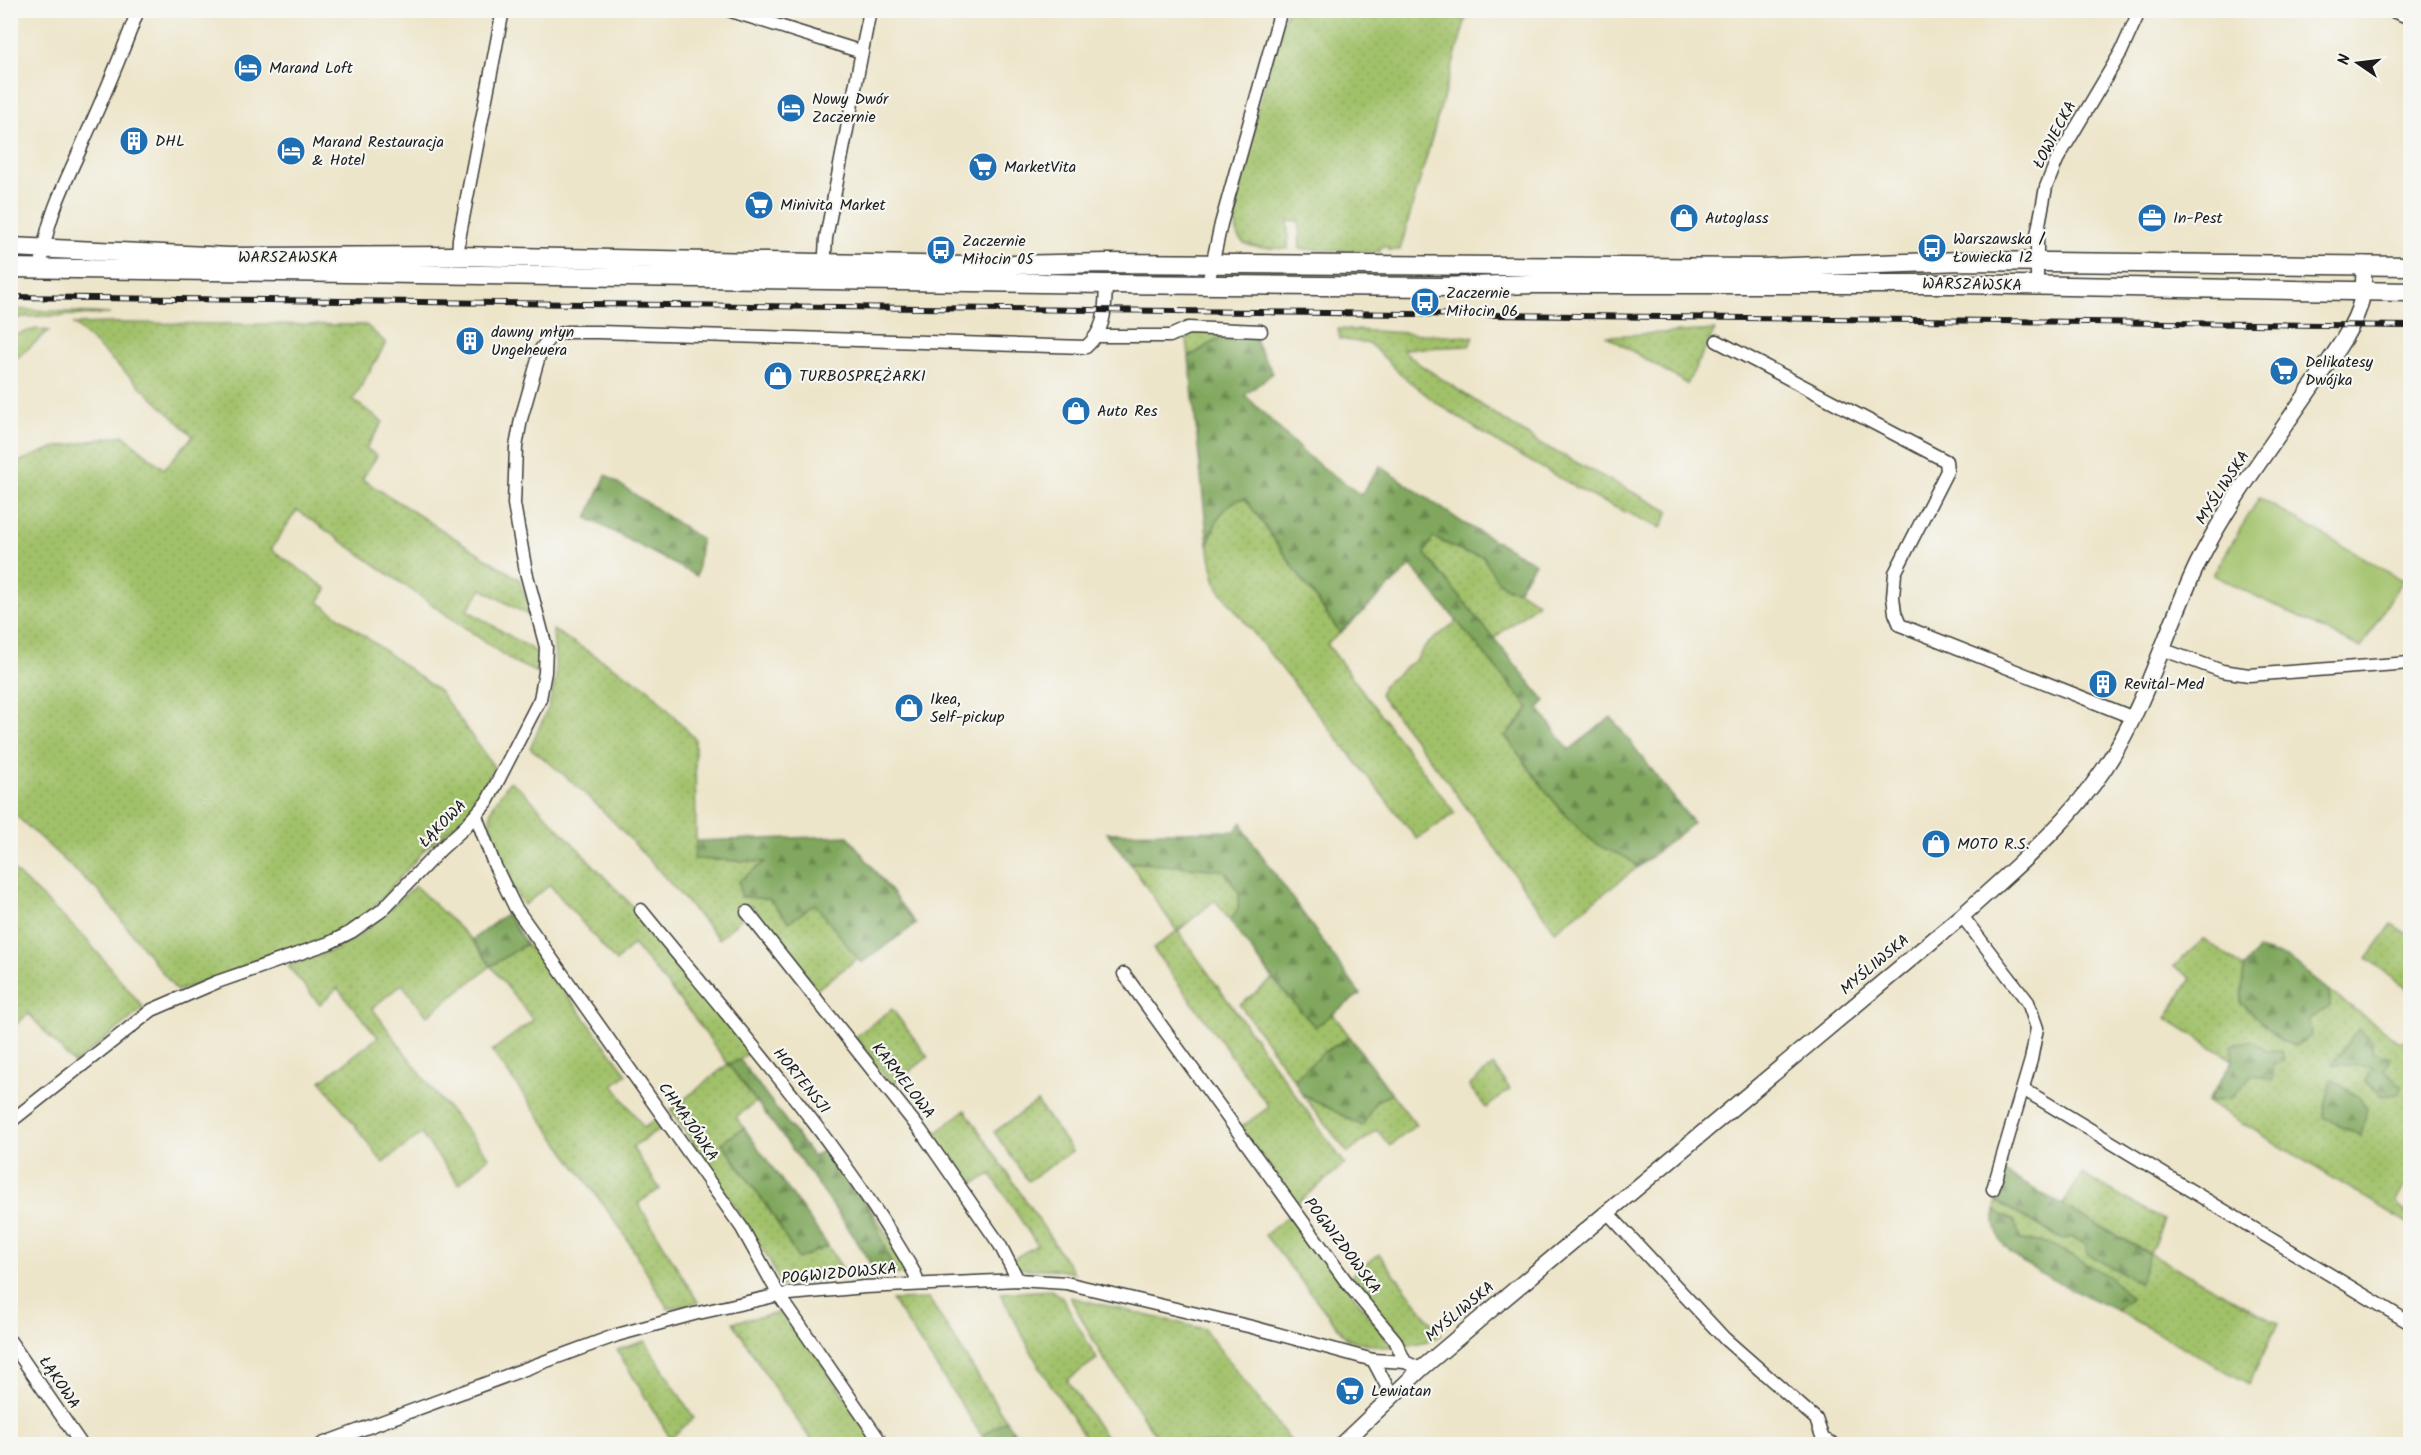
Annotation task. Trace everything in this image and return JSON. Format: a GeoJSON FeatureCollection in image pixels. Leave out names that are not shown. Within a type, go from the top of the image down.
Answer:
{"type":"FeatureCollection","features":[{"type":"Feature","properties":{"kind":"main road","name":"WARSZAWSKA"},"geometry":{"type":"LineString","coordinates":[[10,247],[229,258],[458,256],[565,259],[1106,284],[1439,287],[1534,284],[1958,284],[2410,292]]}},
{"type":"Feature","properties":{"kind":"main road","name":"WARSZAWSKA"},"geometry":{"type":"LineString","coordinates":[[10,268],[553,274],[1107,263],[1762,268],[1894,262],[2410,266]]}},
{"type":"Feature","properties":{"kind":"street"},"geometry":{"type":"LineString","coordinates":[[41,268],[43,248],[52,212],[138,10]]}},
{"type":"Feature","properties":{"kind":"street"},"geometry":{"type":"LineString","coordinates":[[458,256],[459,239],[503,10]]}},
{"type":"Feature","properties":{"kind":"street"},"geometry":{"type":"LineString","coordinates":[[728,10],[862,52]]}},
{"type":"Feature","properties":{"kind":"street"},"geometry":{"type":"LineString","coordinates":[[824,270],[826,238],[870,10]]}},
{"type":"Feature","properties":{"kind":"street"},"geometry":{"type":"LineString","coordinates":[[1208,284],[1281,10]]}},
{"type":"Feature","properties":{"kind":"street","name":"ŁOWIECKA"},"geometry":{"type":"LineString","coordinates":[[2037,286],[2036,262],[2040,210],[2057,160],[2121,51],[2140,10]]}},
{"type":"Feature","properties":{"kind":"street"},"geometry":{"type":"LineString","coordinates":[[2390,10],[2410,18]]}},
{"type":"Feature","properties":{"kind":"street","name":"MYŚLIWSKA"},"geometry":{"type":"LineString","coordinates":[[1342,1444],[1421,1369],[1962,916],[2043,842],[2070,813],[2104,769],[2134,718],[2164,650],[2184,594],[2212,537],[2357,314],[2363,291],[2364,264]]}},
{"type":"Feature","properties":{"kind":"street"},"geometry":{"type":"LineString","coordinates":[[1106,284],[1103,320],[1098,336],[1170,336],[1188,328],[1261,331]]}},
{"type":"Feature","properties":{"kind":"street","name":"ŁĄKOWA"},"geometry":{"type":"LineString","coordinates":[[10,1122],[152,1010],[217,982],[329,943],[351,932],[381,911],[476,816],[487,802],[540,699],[545,672],[546,647],[518,533],[513,477],[521,420],[541,349],[551,336],[567,332],[598,332],[1086,347],[1098,336]]}},
{"type":"Feature","properties":{"kind":"street"},"geometry":{"type":"LineString","coordinates":[[1717,341],[1946,461],[1947,471],[1895,573],[1893,597],[1895,614],[1900,625],[2134,718]]}},
{"type":"Feature","properties":{"kind":"street"},"geometry":{"type":"LineString","coordinates":[[2164,650],[2222,671],[2249,675],[2410,663]]}},
{"type":"Feature","properties":{"kind":"street","name":"CHMAJÓWKA"},"geometry":{"type":"LineString","coordinates":[[476,816],[494,864],[515,907],[742,1228],[779,1295],[882,1444]]}},
{"type":"Feature","properties":{"kind":"street","name":"HORTENSJI"},"geometry":{"type":"LineString","coordinates":[[641,910],[836,1150],[885,1222],[918,1284]]}},
{"type":"Feature","properties":{"kind":"street","name":"KARMELOWA"},"geometry":{"type":"LineString","coordinates":[[747,912],[921,1131],[1000,1245],[1018,1280]]}},
{"type":"Feature","properties":{"kind":"street"},"geometry":{"type":"LineString","coordinates":[[1962,916],[2028,1002],[2037,1028],[2023,1089],[1993,1189]]}},
{"type":"Feature","properties":{"kind":"street","name":"POGWIZDOWSKA"},"geometry":{"type":"LineString","coordinates":[[1124,974],[1348,1284],[1395,1340],[1405,1362]]}},
{"type":"Feature","properties":{"kind":"street"},"geometry":{"type":"LineString","coordinates":[[2023,1089],[2410,1323]]}},
{"type":"Feature","properties":{"kind":"street"},"geometry":{"type":"LineString","coordinates":[[1607,1212],[1725,1339],[1816,1419],[1823,1439],[1834,1444]]}},
{"type":"Feature","properties":{"kind":"street","name":"POGWIZDOWSKA"},"geometry":{"type":"LineString","coordinates":[[322,1444],[617,1335],[694,1314],[779,1295],[918,1284],[1018,1280],[1050,1281],[1085,1286],[1373,1360],[1405,1362],[1421,1369]]}},
{"type":"Feature","properties":{"kind":"street","name":"ŁĄKOWA"},"geometry":{"type":"LineString","coordinates":[[10,1341],[81,1444]]}},
{"type":"Feature","properties":{"kind":"street"},"geometry":{"type":"LineString","coordinates":[[1373,1360],[1392,1396]]}},
{"type":"Feature","properties":{"kind":"green space"},"geometry":{"type":"Polygon","coordinates":[[[1286,11],[1468,11],[1400,250],[1388,250],[1388,247],[1380,247],[1380,252],[1300,249],[1299,221],[1288,221],[1288,249],[1262,248],[1240,240],[1237,225],[1229,223],[1240,185],[1243,159],[1286,11]]]}},
{"type":"Feature","properties":{"kind":"green space"},"geometry":{"type":"Polygon","coordinates":[[[11,309],[110,314],[22,317],[11,320],[11,309]]]}},
{"type":"Feature","properties":{"kind":"green space"},"geometry":{"type":"Polygon","coordinates":[[[74,324],[366,325],[386,343],[353,400],[383,422],[366,448],[377,456],[362,479],[519,579],[533,618],[482,589],[467,610],[538,653],[538,673],[514,662],[297,510],[271,549],[327,589],[319,602],[440,692],[494,767],[475,804],[464,818],[425,849],[370,912],[329,937],[177,991],[101,894],[11,811],[10,465],[53,448],[123,435],[164,469],[193,436],[74,324]]]}},
{"type":"Feature","properties":{"kind":"green space"},"geometry":{"type":"Polygon","coordinates":[[[36,329],[49,331],[11,363],[11,336],[36,329]]]}},
{"type":"Feature","properties":{"kind":"green space"},"geometry":{"type":"Polygon","coordinates":[[[1338,329],[1474,337],[1469,346],[1402,349],[1419,364],[1539,443],[1669,511],[1661,528],[1597,499],[1503,446],[1438,404],[1405,378],[1370,344],[1340,339],[1338,329]]]}},
{"type":"Feature","properties":{"kind":"green space"},"geometry":{"type":"Polygon","coordinates":[[[1715,330],[1687,384],[1607,336],[1715,330]]]}},
{"type":"Feature","properties":{"kind":"green space"},"geometry":{"type":"Polygon","coordinates":[[[1186,331],[1228,333],[1189,357],[1186,331]]]}},
{"type":"Feature","properties":{"kind":"green space"},"geometry":{"type":"Polygon","coordinates":[[[1228,333],[1255,336],[1257,345],[1273,373],[1245,395],[1306,455],[1361,495],[1380,466],[1465,524],[1535,563],[1518,590],[1505,587],[1500,583],[1483,556],[1466,553],[1433,537],[1425,554],[1545,701],[1538,708],[1569,750],[1611,717],[1693,823],[1638,867],[1627,858],[1598,845],[1584,834],[1548,794],[1505,736],[1529,708],[1411,566],[1340,633],[1245,498],[1224,510],[1216,522],[1208,546],[1189,357],[1228,333]]]}},
{"type":"Feature","properties":{"kind":"green space"},"geometry":{"type":"Polygon","coordinates":[[[606,475],[701,539],[697,576],[587,518],[606,475]]]}},
{"type":"Feature","properties":{"kind":"green space"},"geometry":{"type":"Polygon","coordinates":[[[1245,498],[1340,633],[1327,644],[1455,813],[1417,839],[1217,587],[1210,554],[1210,532],[1224,510],[1237,500],[1245,498]]]}},
{"type":"Feature","properties":{"kind":"green space"},"geometry":{"type":"Polygon","coordinates":[[[2259,498],[2402,580],[2361,648],[2213,575],[2259,498]]]}},
{"type":"Feature","properties":{"kind":"green space"},"geometry":{"type":"Polygon","coordinates":[[[1432,537],[1466,553],[1483,556],[1501,584],[1507,589],[1518,590],[1538,603],[1493,639],[1425,554],[1432,537]]]}},
{"type":"Feature","properties":{"kind":"green space"},"geometry":{"type":"Polygon","coordinates":[[[1457,621],[1529,708],[1505,736],[1548,794],[1584,834],[1598,845],[1622,855],[1638,867],[1555,931],[1450,785],[1380,695],[1383,685],[1417,659],[1425,646],[1457,621]]]}},
{"type":"Feature","properties":{"kind":"green space"},"geometry":{"type":"Polygon","coordinates":[[[553,630],[648,688],[695,739],[696,841],[694,859],[766,862],[769,899],[815,904],[858,958],[816,990],[751,905],[743,917],[719,939],[606,814],[530,748],[549,706],[556,677],[553,630]]]}},
{"type":"Feature","properties":{"kind":"green space"},"geometry":{"type":"Polygon","coordinates":[[[510,781],[522,790],[638,912],[750,1051],[740,1060],[728,1064],[692,1015],[633,944],[616,962],[550,885],[524,905],[511,885],[499,859],[491,832],[492,808],[510,781]]]}},
{"type":"Feature","properties":{"kind":"green space"},"geometry":{"type":"Polygon","coordinates":[[[1242,822],[1246,833],[1360,994],[1315,1027],[1273,979],[1230,921],[1238,909],[1239,892],[1223,870],[1129,862],[1107,833],[1235,831],[1242,822]]]}},
{"type":"Feature","properties":{"kind":"green space"},"geometry":{"type":"Polygon","coordinates":[[[848,836],[916,924],[861,963],[815,904],[789,922],[769,899],[741,897],[739,881],[765,862],[694,859],[696,841],[848,836]]]}},
{"type":"Feature","properties":{"kind":"green space"},"geometry":{"type":"Polygon","coordinates":[[[1129,862],[1223,870],[1239,892],[1238,909],[1230,921],[1215,900],[1178,931],[1345,1164],[1297,1203],[1240,1128],[1269,1107],[1153,949],[1177,931],[1129,862]]]}},
{"type":"Feature","properties":{"kind":"green space"},"geometry":{"type":"Polygon","coordinates":[[[10,867],[85,938],[144,1008],[74,1064],[29,1014],[11,1028],[10,867]]]}},
{"type":"Feature","properties":{"kind":"green space"},"geometry":{"type":"Polygon","coordinates":[[[415,886],[472,940],[491,966],[427,1016],[402,984],[372,1008],[431,1088],[489,1157],[459,1184],[421,1134],[383,1163],[321,1081],[378,1037],[337,988],[320,1005],[288,966],[336,949],[359,936],[415,886]]]}},
{"type":"Feature","properties":{"kind":"green space"},"geometry":{"type":"Polygon","coordinates":[[[507,913],[526,944],[491,966],[472,940],[507,913]]]}},
{"type":"Feature","properties":{"kind":"green space"},"geometry":{"type":"Polygon","coordinates":[[[2392,924],[2410,936],[2410,991],[2367,958],[2392,924]]]}},
{"type":"Feature","properties":{"kind":"green space"},"geometry":{"type":"Polygon","coordinates":[[[2204,939],[2244,968],[2241,1003],[2308,1019],[2330,1007],[2329,991],[2401,1043],[2410,1038],[2410,1176],[2396,1202],[2410,1217],[2410,1225],[2208,1102],[2233,1060],[2166,1018],[2191,978],[2174,966],[2204,939]]]}},
{"type":"Feature","properties":{"kind":"green space"},"geometry":{"type":"Polygon","coordinates":[[[526,944],[544,964],[627,1074],[613,1085],[644,1128],[657,1118],[664,1126],[632,1147],[660,1189],[638,1203],[698,1302],[668,1309],[623,1232],[492,1051],[533,1020],[491,966],[526,944]]]}},
{"type":"Feature","properties":{"kind":"green space"},"geometry":{"type":"Polygon","coordinates":[[[2258,949],[2287,957],[2329,991],[2330,1007],[2309,1019],[2311,1036],[2295,1046],[2282,1041],[2241,1003],[2244,968],[2258,949]]]}},
{"type":"Feature","properties":{"kind":"green space"},"geometry":{"type":"Polygon","coordinates":[[[1273,979],[1315,1026],[1333,1014],[1350,1037],[1324,1052],[1294,1080],[1240,1005],[1273,979]]]}},
{"type":"Feature","properties":{"kind":"green space"},"geometry":{"type":"Polygon","coordinates":[[[892,1009],[928,1057],[892,1085],[855,1037],[892,1009]]]}},
{"type":"Feature","properties":{"kind":"green space"},"geometry":{"type":"Polygon","coordinates":[[[2358,1029],[2372,1040],[2372,1052],[2391,1058],[2385,1071],[2403,1087],[2398,1094],[2382,1096],[2366,1081],[2373,1067],[2332,1064],[2358,1029]]]}},
{"type":"Feature","properties":{"kind":"green space"},"geometry":{"type":"Polygon","coordinates":[[[1350,1037],[1392,1094],[1376,1101],[1362,1126],[1301,1093],[1294,1080],[1324,1052],[1350,1037]]]}},
{"type":"Feature","properties":{"kind":"green space"},"geometry":{"type":"Polygon","coordinates":[[[2252,1040],[2267,1051],[2281,1050],[2285,1061],[2273,1064],[2273,1080],[2252,1074],[2233,1097],[2208,1102],[2233,1060],[2231,1045],[2252,1040]]]}},
{"type":"Feature","properties":{"kind":"green space"},"geometry":{"type":"Polygon","coordinates":[[[740,1060],[813,1157],[826,1149],[866,1202],[893,1268],[877,1274],[810,1173],[728,1064],[740,1060]]]}},
{"type":"Feature","properties":{"kind":"green space"},"geometry":{"type":"Polygon","coordinates":[[[728,1064],[756,1102],[736,1117],[744,1128],[722,1143],[772,1214],[798,1259],[828,1246],[847,1276],[781,1286],[769,1259],[671,1110],[728,1064]]]}},
{"type":"Feature","properties":{"kind":"green space"},"geometry":{"type":"Polygon","coordinates":[[[1493,1065],[1510,1089],[1486,1108],[1469,1086],[1493,1065]]]}},
{"type":"Feature","properties":{"kind":"green space"},"geometry":{"type":"Polygon","coordinates":[[[2331,1079],[2359,1097],[2367,1109],[2361,1136],[2323,1117],[2331,1079]]]}},
{"type":"Feature","properties":{"kind":"green space"},"geometry":{"type":"Polygon","coordinates":[[[1301,1093],[1362,1126],[1376,1101],[1392,1094],[1416,1125],[1390,1146],[1377,1130],[1348,1153],[1301,1093]]]}},
{"type":"Feature","properties":{"kind":"green space"},"geometry":{"type":"Polygon","coordinates":[[[1037,1102],[1072,1151],[1028,1181],[994,1132],[1037,1102]]]}},
{"type":"Feature","properties":{"kind":"green space"},"geometry":{"type":"Polygon","coordinates":[[[965,1110],[1074,1273],[1053,1269],[1019,1269],[1013,1259],[1037,1245],[991,1174],[966,1188],[951,1161],[931,1137],[965,1110]]]}},
{"type":"Feature","properties":{"kind":"green space"},"geometry":{"type":"Polygon","coordinates":[[[744,1128],[828,1246],[798,1259],[772,1214],[722,1142],[744,1128]]]}},
{"type":"Feature","properties":{"kind":"green space"},"geometry":{"type":"Polygon","coordinates":[[[2002,1171],[2149,1254],[2140,1283],[2087,1254],[2086,1245],[2073,1237],[2062,1239],[1996,1201],[1996,1187],[2002,1171]]]}},
{"type":"Feature","properties":{"kind":"green space"},"geometry":{"type":"Polygon","coordinates":[[[2082,1174],[2164,1220],[2150,1254],[2278,1323],[2249,1384],[2116,1310],[2131,1297],[2048,1243],[2021,1240],[2014,1221],[1995,1211],[1996,1201],[2061,1239],[2073,1237],[2086,1245],[2149,1253],[2062,1206],[2082,1174]]]}},
{"type":"Feature","properties":{"kind":"green space"},"geometry":{"type":"Polygon","coordinates":[[[866,1202],[908,1268],[908,1274],[877,1274],[893,1268],[866,1202]]]}},
{"type":"Feature","properties":{"kind":"green space"},"geometry":{"type":"Polygon","coordinates":[[[1995,1211],[2014,1221],[2021,1240],[2048,1243],[2109,1276],[2131,1298],[2116,1310],[2055,1281],[2024,1263],[2002,1243],[1996,1228],[1995,1211]]]}},
{"type":"Feature","properties":{"kind":"green space"},"geometry":{"type":"Polygon","coordinates":[[[1292,1213],[1393,1347],[1382,1347],[1347,1339],[1265,1235],[1292,1213]]]}},
{"type":"Feature","properties":{"kind":"green space"},"geometry":{"type":"Polygon","coordinates":[[[1379,1254],[1441,1335],[1428,1341],[1406,1346],[1351,1276],[1379,1254]]]}},
{"type":"Feature","properties":{"kind":"green space"},"geometry":{"type":"Polygon","coordinates":[[[1052,1290],[1062,1297],[1097,1359],[1067,1380],[1110,1444],[1089,1444],[1039,1366],[1000,1293],[1052,1290]]]}},
{"type":"Feature","properties":{"kind":"green space"},"geometry":{"type":"Polygon","coordinates":[[[1070,1297],[1204,1329],[1293,1444],[1161,1444],[1102,1356],[1070,1297]]]}},
{"type":"Feature","properties":{"kind":"green space"},"geometry":{"type":"Polygon","coordinates":[[[929,1299],[1006,1420],[982,1436],[892,1300],[929,1299]]]}},
{"type":"Feature","properties":{"kind":"green space"},"geometry":{"type":"Polygon","coordinates":[[[779,1313],[800,1332],[878,1444],[814,1444],[775,1389],[733,1322],[779,1313]]]}},
{"type":"Feature","properties":{"kind":"green space"},"geometry":{"type":"Polygon","coordinates":[[[645,1341],[694,1418],[671,1438],[675,1444],[661,1444],[670,1438],[617,1350],[645,1341]]]}},
{"type":"Feature","properties":{"kind":"green space"},"geometry":{"type":"Polygon","coordinates":[[[1006,1420],[1023,1444],[988,1444],[982,1436],[1006,1420]]]}},
{"type":"Feature","properties":{"kind":"railway"},"geometry":{"type":"LineString","coordinates":[[10,297],[2410,326]]}},
{"type":"Feature","properties":{"kind":"place","name":"Marand Loft"},"geometry":{"type":"Point","coordinates":[248,68]}},
{"type":"Feature","properties":{"kind":"place","name":"Nowy Dwór Zaczernie"},"geometry":{"type":"Point","coordinates":[791,108]}},
{"type":"Feature","properties":{"kind":"place","name":"DHL"},"geometry":{"type":"Point","coordinates":[134,141]}},
{"type":"Feature","properties":{"kind":"place","name":"Marand Restauracja & Hotel"},"geometry":{"type":"Point","coordinates":[291,151]}},
{"type":"Feature","properties":{"kind":"place","name":"MarketVita"},"geometry":{"type":"Point","coordinates":[983,167]}},
{"type":"Feature","properties":{"kind":"place","name":"Minivita Market"},"geometry":{"type":"Point","coordinates":[759,205]}},
{"type":"Feature","properties":{"kind":"place","name":"Autoglass"},"geometry":{"type":"Point","coordinates":[1684,218]}},
{"type":"Feature","properties":{"kind":"place","name":"In-Pest"},"geometry":{"type":"Point","coordinates":[2152,218]}},
{"type":"Feature","properties":{"kind":"place","name":"Warszawska / Łowiecka 12"},"geometry":{"type":"Point","coordinates":[1932,248]}},
{"type":"Feature","properties":{"kind":"place","name":"Zaczernie Miłocin 05"},"geometry":{"type":"Point","coordinates":[941,250]}},
{"type":"Feature","properties":{"kind":"place","name":"Zaczernie Miłocin 06"},"geometry":{"type":"Point","coordinates":[1425,302]}},
{"type":"Feature","properties":{"kind":"place","name":"dawny młyn Ungeheuera"},"geometry":{"type":"Point","coordinates":[470,341]}},
{"type":"Feature","properties":{"kind":"place","name":"Delikatesy Dwójka"},"geometry":{"type":"Point","coordinates":[2284,371]}},
{"type":"Feature","properties":{"kind":"place","name":"TURBOSPRĘŻARKI"},"geometry":{"type":"Point","coordinates":[778,376]}},
{"type":"Feature","properties":{"kind":"place","name":"Auto Res"},"geometry":{"type":"Point","coordinates":[1076,411]}},
{"type":"Feature","properties":{"kind":"place","name":"Revital-Med"},"geometry":{"type":"Point","coordinates":[2103,684]}},
{"type":"Feature","properties":{"kind":"place","name":"Ikea, Self-pickup"},"geometry":{"type":"Point","coordinates":[909,708]}},
{"type":"Feature","properties":{"kind":"place","name":"MOTO R.S."},"geometry":{"type":"Point","coordinates":[1936,844]}},
{"type":"Feature","properties":{"kind":"place","name":"Lewiatan"},"geometry":{"type":"Point","coordinates":[1350,1391]}}]}
